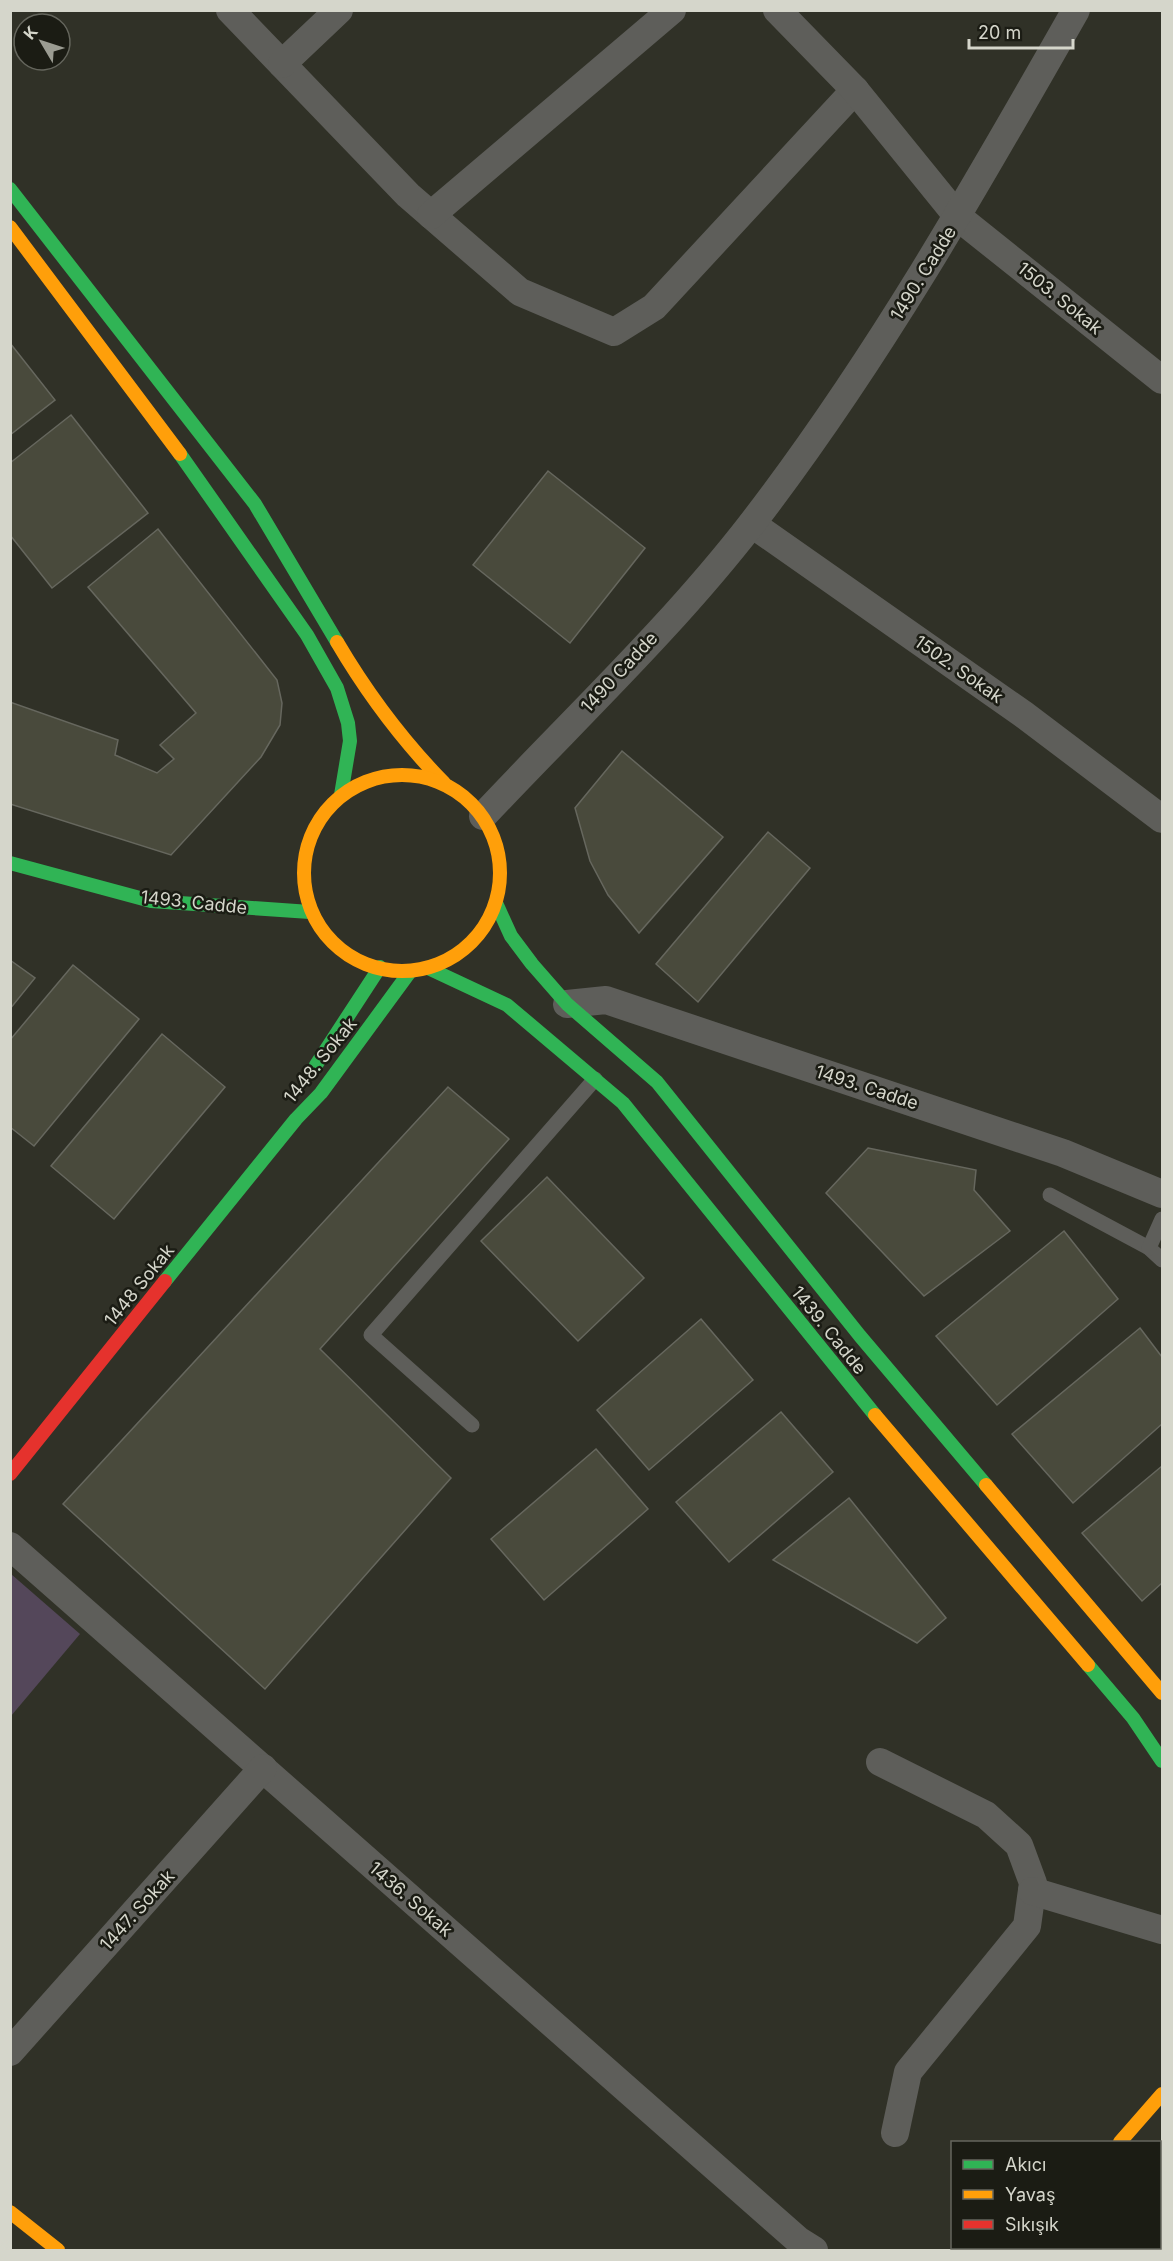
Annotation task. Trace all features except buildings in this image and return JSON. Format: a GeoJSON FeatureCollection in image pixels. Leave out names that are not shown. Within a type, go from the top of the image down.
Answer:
{"type":"FeatureCollection","features":[{"type":"Feature","properties":{"kind":"main road"},"geometry":{"type":"LineString","coordinates":[[10,189],[255,504],[360,680],[413,751],[444,783],[465,797],[483,816],[496,843],[501,877],[496,903],[481,933],[462,951],[428,968],[409,973],[392,972],[351,958],[336,947],[310,912],[306,900],[303,866],[311,834],[324,814],[341,795],[366,781],[401,774],[444,783]]}},
{"type":"Feature","properties":{"kind":"main road"},"geometry":{"type":"LineString","coordinates":[[10,227],[229,520],[316,651],[341,700],[348,723],[350,747],[341,795]]}},
{"type":"Feature","properties":{"kind":"main road","name":"1493. Cadde"},"geometry":{"type":"LineString","coordinates":[[10,863],[151,901],[310,912]]}},
{"type":"Feature","properties":{"kind":"main road","name":"1439. Cadde"},"geometry":{"type":"LineString","coordinates":[[496,903],[511,936],[567,1004],[657,1082],[860,1336],[1162,1693]]}},
{"type":"Feature","properties":{"kind":"main road","name":"1448. Sokak"},"geometry":{"type":"LineString","coordinates":[[296,1119],[304,1086],[380,967]]}},
{"type":"Feature","properties":{"kind":"main road","name":"1439. Cadde"},"geometry":{"type":"LineString","coordinates":[[428,968],[507,1005],[530,1022],[622,1102],[829,1361],[1133,1718],[1162,1761]]}},
{"type":"Feature","properties":{"kind":"main road","name":"1448. Sokak"},"geometry":{"type":"LineString","coordinates":[[296,1119],[321,1093],[409,973]]}},
{"type":"Feature","properties":{"kind":"main road","name":"1448 Sokak"},"geometry":{"type":"LineString","coordinates":[[10,1474],[296,1119]]}},
{"type":"Feature","properties":{"kind":"main road"},"geometry":{"type":"LineString","coordinates":[[1121,2141],[1162,2094]]}},
{"type":"Feature","properties":{"kind":"main road"},"geometry":{"type":"LineString","coordinates":[[1127,2141],[1162,2113]]}},
{"type":"Feature","properties":{"kind":"main road"},"geometry":{"type":"LineString","coordinates":[[13,2219],[51,2248]]}},
{"type":"Feature","properties":{"kind":"street"},"geometry":{"type":"LineString","coordinates":[[230,10],[408,195],[520,292],[614,332],[654,307],[855,90]]}},
{"type":"Feature","properties":{"kind":"street"},"geometry":{"type":"LineString","coordinates":[[282,64],[339,10]]}},
{"type":"Feature","properties":{"kind":"street"},"geometry":{"type":"LineString","coordinates":[[431,215],[672,10]]}},
{"type":"Feature","properties":{"kind":"street","name":"1503. Sokak"},"geometry":{"type":"LineString","coordinates":[[777,10],[855,90],[958,216],[1162,380]]}},
{"type":"Feature","properties":{"kind":"street","name":"1490. Cadde"},"geometry":{"type":"LineString","coordinates":[[752,524],[837,408],[958,216],[1076,10]]}},
{"type":"Feature","properties":{"kind":"street","name":"1490 Cadde"},"geometry":{"type":"LineString","coordinates":[[483,816],[680,608],[752,524]]}},
{"type":"Feature","properties":{"kind":"street","name":"1502. Sokak"},"geometry":{"type":"LineString","coordinates":[[752,524],[1023,714],[1162,819]]}},
{"type":"Feature","properties":{"kind":"street","name":"1493. Cadde"},"geometry":{"type":"LineString","coordinates":[[567,1004],[606,1000],[1063,1153],[1162,1194]]}},
{"type":"Feature","properties":{"kind":"street","name":"1436. Sokak"},"geometry":{"type":"LineString","coordinates":[[10,1546],[798,2240],[814,2250]]}},
{"type":"Feature","properties":{"kind":"street"},"geometry":{"type":"LineString","coordinates":[[880,1762],[986,1815],[1019,1845],[1033,1883],[1027,1926],[908,2072],[895,2133]]}},
{"type":"Feature","properties":{"kind":"street","name":"1447. Sokak"},"geometry":{"type":"LineString","coordinates":[[10,2052],[262,1768]]}},
{"type":"Feature","properties":{"kind":"street"},"geometry":{"type":"LineString","coordinates":[[1032,1891],[1162,1930]]}},
{"type":"Feature","properties":{"kind":"lane"},"geometry":{"type":"LineString","coordinates":[[472,1425],[371,1335],[595,1079]]}},
{"type":"Feature","properties":{"kind":"lane"},"geometry":{"type":"LineString","coordinates":[[1050,1195],[1149,1248],[1162,1260]]}},
{"type":"Feature","properties":{"kind":"lane"},"geometry":{"type":"LineString","coordinates":[[1149,1248],[1162,1219]]}},
{"type":"Feature","properties":{"kind":"shaded area"},"geometry":{"type":"Polygon","coordinates":[[[11,1574],[80,1634],[11,1716],[11,1574]]]}},
{"type":"Feature","properties":{"kind":"shaded area"},"geometry":{"type":"Polygon","coordinates":[[[1161,2232],[1162,2233],[1162,2250],[1090,2250],[1161,2249],[1161,2232]]]}},
{"type":"Feature","properties":{"kind":"traffic: fast"},"geometry":{"type":"LineString","coordinates":[[10,189],[255,504],[337,642]]}},
{"type":"Feature","properties":{"kind":"traffic: fast"},"geometry":{"type":"LineString","coordinates":[[180,454],[307,635],[337,688],[348,723],[350,741],[341,795]]}},
{"type":"Feature","properties":{"kind":"traffic: fast"},"geometry":{"type":"LineString","coordinates":[[10,863],[151,901],[310,912]]}},
{"type":"Feature","properties":{"kind":"traffic: fast"},"geometry":{"type":"LineString","coordinates":[[496,903],[511,936],[532,964],[567,1004],[657,1082],[860,1336],[986,1485]]}},
{"type":"Feature","properties":{"kind":"traffic: fast"},"geometry":{"type":"LineString","coordinates":[[316,1065],[380,967]]}},
{"type":"Feature","properties":{"kind":"traffic: fast"},"geometry":{"type":"LineString","coordinates":[[428,968],[507,1005],[623,1103],[875,1415]]}},
{"type":"Feature","properties":{"kind":"traffic: fast"},"geometry":{"type":"LineString","coordinates":[[165,1281],[296,1119],[321,1093],[409,973]]}},
{"type":"Feature","properties":{"kind":"traffic: fast"},"geometry":{"type":"LineString","coordinates":[[1088,1665],[1133,1718],[1162,1761]]}},
{"type":"Feature","properties":{"kind":"traffic: slow"},"geometry":{"type":"LineString","coordinates":[[10,227],[180,454]]}},
{"type":"Feature","properties":{"kind":"traffic: slow"},"geometry":{"type":"LineString","coordinates":[[337,642],[360,680],[386,716],[444,783]]}},
{"type":"Feature","properties":{"kind":"traffic: slow"},"geometry":{"type":"LineString","coordinates":[[392,775],[412,775],[448,786],[457,791],[478,811],[493,835],[500,863],[500,873],[500,883],[493,911],[484,928],[464,949],[440,964],[412,971],[392,971],[364,964],[347,955],[320,928],[308,901],[304,883],[304,863],[311,835],[320,818],[347,791],[374,779],[392,775]]}},
{"type":"Feature","properties":{"kind":"traffic: slow"},"geometry":{"type":"LineString","coordinates":[[875,1415],[1088,1665]]}},
{"type":"Feature","properties":{"kind":"traffic: slow"},"geometry":{"type":"LineString","coordinates":[[986,1485],[1162,1693]]}},
{"type":"Feature","properties":{"kind":"traffic: slow"},"geometry":{"type":"LineString","coordinates":[[1121,2141],[1162,2094]]}},
{"type":"Feature","properties":{"kind":"traffic: slow"},"geometry":{"type":"LineString","coordinates":[[10,2212],[58,2250]]}},
{"type":"Feature","properties":{"kind":"traffic: jam"},"geometry":{"type":"LineString","coordinates":[[10,1474],[165,1281]]}}]}
